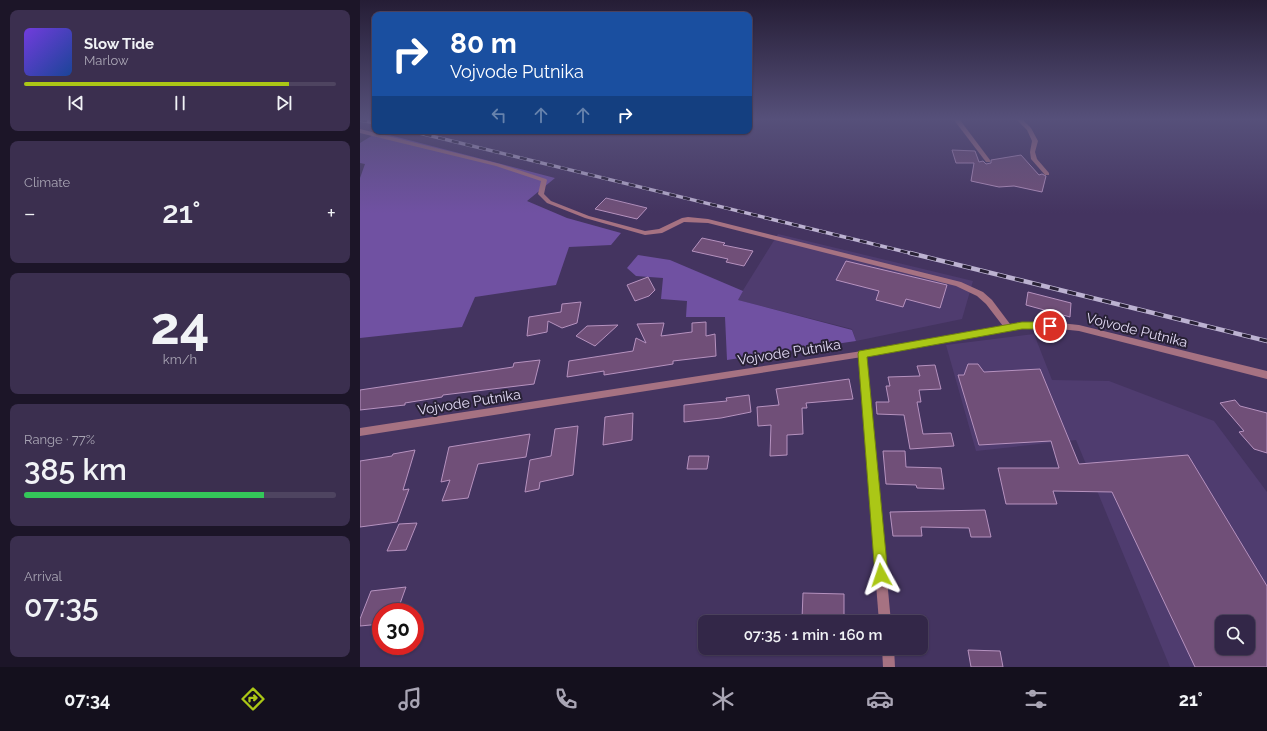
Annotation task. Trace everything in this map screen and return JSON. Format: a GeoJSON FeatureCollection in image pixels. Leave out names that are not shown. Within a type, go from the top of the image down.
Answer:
{"type":"FeatureCollection","features":[{"type":"Feature","properties":{"kind":"street"},"geometry":{"type":"LineString","coordinates":[[439,151],[498,166],[544,180],[541,194],[550,202],[587,217],[636,231],[645,233],[660,231],[682,220],[688,219],[708,221],[958,284],[980,294],[989,302],[1009,328]]}},
{"type":"Feature","properties":{"kind":"street"},"geometry":{"type":"LineString","coordinates":[[981,151],[988,161]]}},
{"type":"Feature","properties":{"kind":"street"},"geometry":{"type":"LineString","coordinates":[[1032,151],[1032,157],[1047,174]]}},
{"type":"Feature","properties":{"kind":"street","name":"Vojvode Putnika"},"geometry":{"type":"LineString","coordinates":[[360,432],[862,354],[1022,325],[1079,328],[1267,375]]}},
{"type":"Feature","properties":{"kind":"street"},"geometry":{"type":"LineString","coordinates":[[862,354],[884,615]]}},
{"type":"Feature","properties":{"kind":"street"},"geometry":{"type":"LineString","coordinates":[[888,655],[889,667]]}},
{"type":"Feature","properties":{"kind":"shaded area"},"geometry":{"type":"Polygon","coordinates":[[[360,151],[452,151],[555,178],[527,201],[567,218],[621,233],[611,245],[569,247],[556,285],[475,297],[462,327],[360,338],[360,178],[365,164],[360,163],[360,151]]]}},
{"type":"Feature","properties":{"kind":"shaded area"},"geometry":{"type":"Polygon","coordinates":[[[778,234],[973,281],[962,319],[856,341],[852,329],[737,300],[778,234]]]}},
{"type":"Feature","properties":{"kind":"shaded area"},"geometry":{"type":"Polygon","coordinates":[[[638,255],[670,260],[743,291],[738,300],[852,330],[856,341],[727,360],[725,317],[686,317],[687,301],[661,299],[663,278],[636,276],[627,268],[638,255]]]}},
{"type":"Feature","properties":{"kind":"shaded area"},"geometry":{"type":"Polygon","coordinates":[[[1034,334],[1052,380],[1109,381],[1214,421],[1267,492],[1267,667],[1170,667],[1076,440],[976,451],[946,345],[1034,334]]]}},
{"type":"Feature","properties":{"kind":"building"},"geometry":{"type":"Polygon","coordinates":[[[952,151],[975,151],[979,162],[983,161],[986,164],[991,163],[991,160],[1021,155],[1039,175],[1042,174],[1046,176],[1042,192],[1014,186],[999,187],[971,181],[974,163],[956,163],[952,151]]]}},
{"type":"Feature","properties":{"kind":"building"},"geometry":{"type":"Polygon","coordinates":[[[606,198],[647,208],[637,219],[595,209],[606,198]]]}},
{"type":"Feature","properties":{"kind":"building"},"geometry":{"type":"Polygon","coordinates":[[[702,238],[725,243],[723,245],[753,251],[744,266],[726,262],[728,259],[692,251],[702,238]]]}},
{"type":"Feature","properties":{"kind":"building"},"geometry":{"type":"Polygon","coordinates":[[[846,261],[947,285],[940,308],[906,299],[903,307],[876,300],[879,291],[836,280],[846,261]]]}},
{"type":"Feature","properties":{"kind":"building"},"geometry":{"type":"Polygon","coordinates":[[[648,277],[655,290],[649,296],[635,301],[627,285],[648,277]]]}},
{"type":"Feature","properties":{"kind":"building"},"geometry":{"type":"Polygon","coordinates":[[[1028,292],[1071,303],[1070,317],[1026,305],[1028,292]]]}},
{"type":"Feature","properties":{"kind":"building"},"geometry":{"type":"Polygon","coordinates":[[[581,302],[577,323],[562,328],[548,321],[547,332],[527,336],[529,317],[561,312],[562,304],[581,302]]]}},
{"type":"Feature","properties":{"kind":"building"},"geometry":{"type":"Polygon","coordinates":[[[706,322],[706,336],[715,334],[716,356],[673,361],[673,364],[604,375],[604,371],[567,377],[569,361],[633,351],[636,338],[646,343],[637,324],[664,323],[661,336],[692,332],[692,323],[706,322]]]}},
{"type":"Feature","properties":{"kind":"building"},"geometry":{"type":"Polygon","coordinates":[[[618,325],[595,346],[576,336],[587,326],[618,325]]]}},
{"type":"Feature","properties":{"kind":"building"},"geometry":{"type":"Polygon","coordinates":[[[540,360],[534,384],[443,395],[442,397],[405,403],[405,405],[360,410],[360,390],[513,367],[514,363],[540,360]]]}},
{"type":"Feature","properties":{"kind":"building"},"geometry":{"type":"Polygon","coordinates":[[[968,364],[978,364],[984,372],[1040,369],[1079,464],[1188,455],[1267,586],[1267,667],[1195,667],[1112,492],[1053,491],[1057,504],[1006,504],[998,468],[1059,468],[1051,441],[979,445],[958,375],[964,375],[968,364]]]}},
{"type":"Feature","properties":{"kind":"building"},"geometry":{"type":"Polygon","coordinates":[[[935,365],[941,389],[919,390],[921,402],[917,402],[923,434],[951,433],[954,446],[910,449],[904,415],[877,414],[876,402],[889,402],[886,386],[890,386],[888,377],[920,376],[917,366],[935,365]]]}},
{"type":"Feature","properties":{"kind":"building"},"geometry":{"type":"Polygon","coordinates":[[[849,379],[853,399],[806,403],[807,408],[802,408],[803,434],[787,435],[787,455],[770,456],[771,425],[758,426],[757,407],[779,405],[776,389],[849,379]]]}},
{"type":"Feature","properties":{"kind":"building"},"geometry":{"type":"Polygon","coordinates":[[[749,395],[751,412],[721,418],[684,422],[684,405],[727,401],[726,398],[749,395]]]}},
{"type":"Feature","properties":{"kind":"building"},"geometry":{"type":"Polygon","coordinates":[[[1235,400],[1240,406],[1267,413],[1267,453],[1254,449],[1239,432],[1244,431],[1220,403],[1235,400]]]}},
{"type":"Feature","properties":{"kind":"building"},"geometry":{"type":"Polygon","coordinates":[[[633,413],[632,440],[603,445],[605,417],[633,413]]]}},
{"type":"Feature","properties":{"kind":"building"},"geometry":{"type":"Polygon","coordinates":[[[578,426],[573,475],[540,482],[539,489],[525,492],[530,460],[551,456],[555,429],[578,426]]]}},
{"type":"Feature","properties":{"kind":"building"},"geometry":{"type":"Polygon","coordinates":[[[530,434],[526,457],[478,464],[468,498],[442,501],[450,480],[441,482],[449,447],[530,434]]]}},
{"type":"Feature","properties":{"kind":"building"},"geometry":{"type":"Polygon","coordinates":[[[415,450],[403,490],[409,489],[397,522],[360,527],[360,461],[392,456],[393,454],[415,450]]]}},
{"type":"Feature","properties":{"kind":"building"},"geometry":{"type":"Polygon","coordinates":[[[883,451],[905,451],[906,467],[941,468],[944,489],[917,488],[916,485],[886,484],[883,451]]]}},
{"type":"Feature","properties":{"kind":"building"},"geometry":{"type":"Polygon","coordinates":[[[689,456],[709,456],[707,469],[687,469],[689,456]]]}},
{"type":"Feature","properties":{"kind":"building"},"geometry":{"type":"Polygon","coordinates":[[[985,510],[991,537],[971,537],[969,528],[921,527],[922,536],[893,536],[890,512],[985,510]]]}},
{"type":"Feature","properties":{"kind":"building"},"geometry":{"type":"Polygon","coordinates":[[[417,523],[406,550],[387,551],[399,524],[417,523]]]}},
{"type":"Feature","properties":{"kind":"building"},"geometry":{"type":"Polygon","coordinates":[[[406,587],[400,603],[372,603],[372,625],[360,626],[360,619],[371,591],[406,587]]]}},
{"type":"Feature","properties":{"kind":"building"},"geometry":{"type":"Polygon","coordinates":[[[803,593],[844,594],[844,615],[802,615],[803,593]]]}},
{"type":"Feature","properties":{"kind":"building"},"geometry":{"type":"Polygon","coordinates":[[[968,650],[1000,651],[1003,667],[971,667],[968,650]]]}},
{"type":"Feature","properties":{"kind":"railway"},"geometry":{"type":"LineString","coordinates":[[493,151],[914,254]]}},
{"type":"Feature","properties":{"kind":"railway"},"geometry":{"type":"LineString","coordinates":[[910,253],[1267,341]]}},
{"type":"Feature","properties":{"kind":"route"},"geometry":{"type":"LineString","coordinates":[[881,575],[862,354],[1022,325],[1050,326]]}}]}
